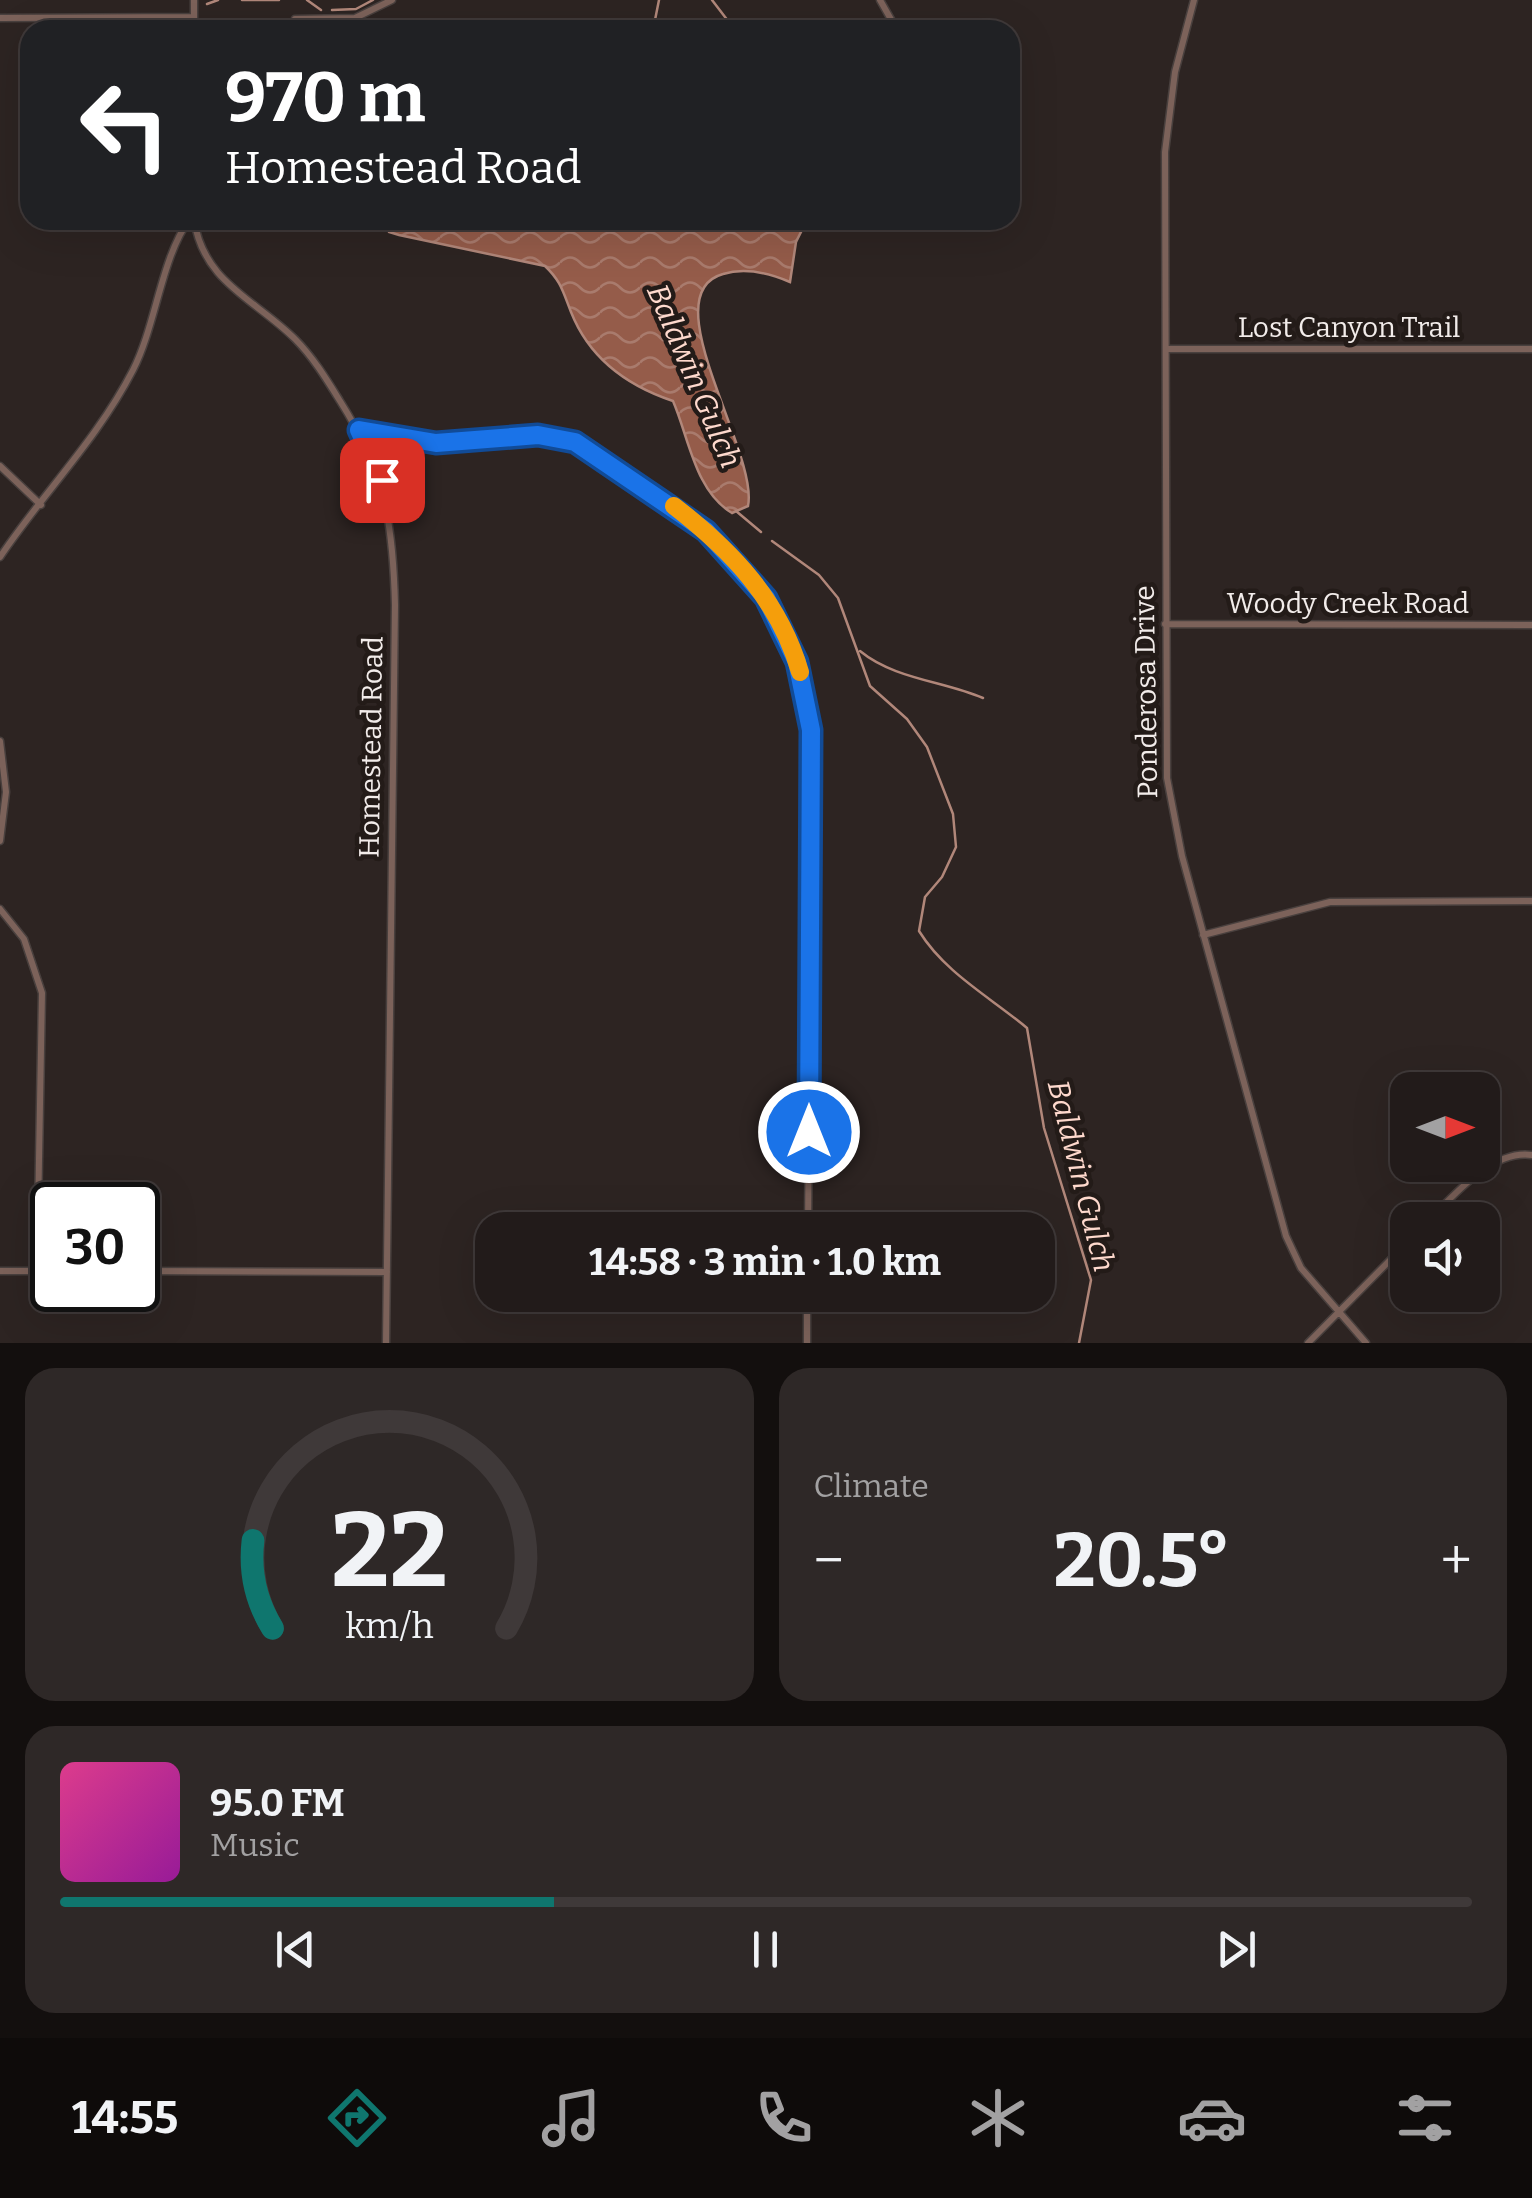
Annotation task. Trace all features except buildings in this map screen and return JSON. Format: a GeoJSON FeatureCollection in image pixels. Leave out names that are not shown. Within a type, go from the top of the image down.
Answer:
{"type":"FeatureCollection","features":[{"type":"Feature","properties":{"kind":"street"},"geometry":{"type":"LineString","coordinates":[[0,18],[194,18],[194,0]]}},
{"type":"Feature","properties":{"kind":"street"},"geometry":{"type":"LineString","coordinates":[[295,19],[356,18],[392,0]]}},
{"type":"Feature","properties":{"kind":"street","name":"Ponderosa Drive"},"geometry":{"type":"LineString","coordinates":[[1194,0],[1178,55],[1165,152],[1166,778],[1202,935],[1286,1236],[1300,1268],[1366,1343]]}},
{"type":"Feature","properties":{"kind":"street"},"geometry":{"type":"LineString","coordinates":[[0,557],[91,440],[128,379],[188,230]]}},
{"type":"Feature","properties":{"kind":"street","name":"Homestead Road"},"geometry":{"type":"LineString","coordinates":[[196,230],[212,268],[232,290],[297,340],[359,430],[385,492],[394,564],[386,1343]]}},
{"type":"Feature","properties":{"kind":"street","name":"Lost Canyon Trail"},"geometry":{"type":"LineString","coordinates":[[1167,349],[1532,349]]}},
{"type":"Feature","properties":{"kind":"street"},"geometry":{"type":"LineString","coordinates":[[359,430],[436,443],[538,435],[575,442],[706,531],[745,569],[776,614],[802,679],[812,740],[808,1212]]}},
{"type":"Feature","properties":{"kind":"street"},"geometry":{"type":"LineString","coordinates":[[0,466],[41,505]]}},
{"type":"Feature","properties":{"kind":"street","name":"Woody Creek Road"},"geometry":{"type":"LineString","coordinates":[[1165,624],[1532,625]]}},
{"type":"Feature","properties":{"kind":"street"},"geometry":{"type":"LineString","coordinates":[[0,742],[6,792],[0,841]]}},
{"type":"Feature","properties":{"kind":"street"},"geometry":{"type":"LineString","coordinates":[[1202,935],[1330,902],[1532,901]]}},
{"type":"Feature","properties":{"kind":"street"},"geometry":{"type":"LineString","coordinates":[[0,908],[28,949],[43,1003],[39,1182]]}},
{"type":"Feature","properties":{"kind":"street"},"geometry":{"type":"LineString","coordinates":[[1450,1202],[1494,1164],[1518,1154],[1532,1156]]}},
{"type":"Feature","properties":{"kind":"street"},"geometry":{"type":"LineString","coordinates":[[1308,1343],[1390,1260]]}},
{"type":"Feature","properties":{"kind":"street"},"geometry":{"type":"LineString","coordinates":[[0,1271],[30,1271]]}},
{"type":"Feature","properties":{"kind":"street"},"geometry":{"type":"LineString","coordinates":[[160,1271],[387,1272]]}},
{"type":"Feature","properties":{"kind":"street"},"geometry":{"type":"LineString","coordinates":[[807,1343],[808,1312]]}},
{"type":"Feature","properties":{"kind":"water"},"geometry":{"type":"Polygon","coordinates":[[[802,230],[796,242],[790,282],[757,272],[723,274],[704,287],[698,311],[702,342],[747,481],[748,506],[732,513],[719,503],[701,478],[673,401],[626,379],[600,357],[579,329],[561,287],[545,266],[389,232],[802,230]]]}},
{"type":"Feature","properties":{"kind":"waterway"},"geometry":{"type":"LineString","coordinates":[[207,4],[218,0]]}},
{"type":"Feature","properties":{"kind":"waterway"},"geometry":{"type":"LineString","coordinates":[[242,0],[279,0]]}},
{"type":"Feature","properties":{"kind":"waterway"},"geometry":{"type":"LineString","coordinates":[[307,0],[321,10]]}},
{"type":"Feature","properties":{"kind":"waterway"},"geometry":{"type":"LineString","coordinates":[[332,10],[356,9],[373,0]]}},
{"type":"Feature","properties":{"kind":"waterway","name":"Baldwin Gulch"},"geometry":{"type":"LineString","coordinates":[[655,20],[659,0]]}},
{"type":"Feature","properties":{"kind":"waterway"},"geometry":{"type":"LineString","coordinates":[[712,0],[727,20]]}},
{"type":"Feature","properties":{"kind":"waterway","name":"Baldwin Gulch"},"geometry":{"type":"LineString","coordinates":[[736,511],[761,532]]}},
{"type":"Feature","properties":{"kind":"waterway","name":"Baldwin Gulch"},"geometry":{"type":"LineString","coordinates":[[772,541],[819,575],[838,598],[870,686],[907,719],[927,747],[953,814],[956,847],[942,877],[925,897],[919,931],[955,972],[1027,1028],[1044,1128],[1091,1280],[1079,1343]]}},
{"type":"Feature","properties":{"kind":"waterway"},"geometry":{"type":"LineString","coordinates":[[860,651],[903,674],[983,698]]}},
{"type":"Feature","properties":{"kind":"slow traffic"},"geometry":{"type":"LineString","coordinates":[[674,506],[745,569],[776,614],[800,672]]}},
{"type":"Feature","properties":{"kind":"route"},"geometry":{"type":"LineString","coordinates":[[382,480],[359,430],[404,441],[436,443],[538,435],[562,438],[608,460],[706,531],[738,562],[766,598],[797,662],[811,730],[809,1132]]}}]}
